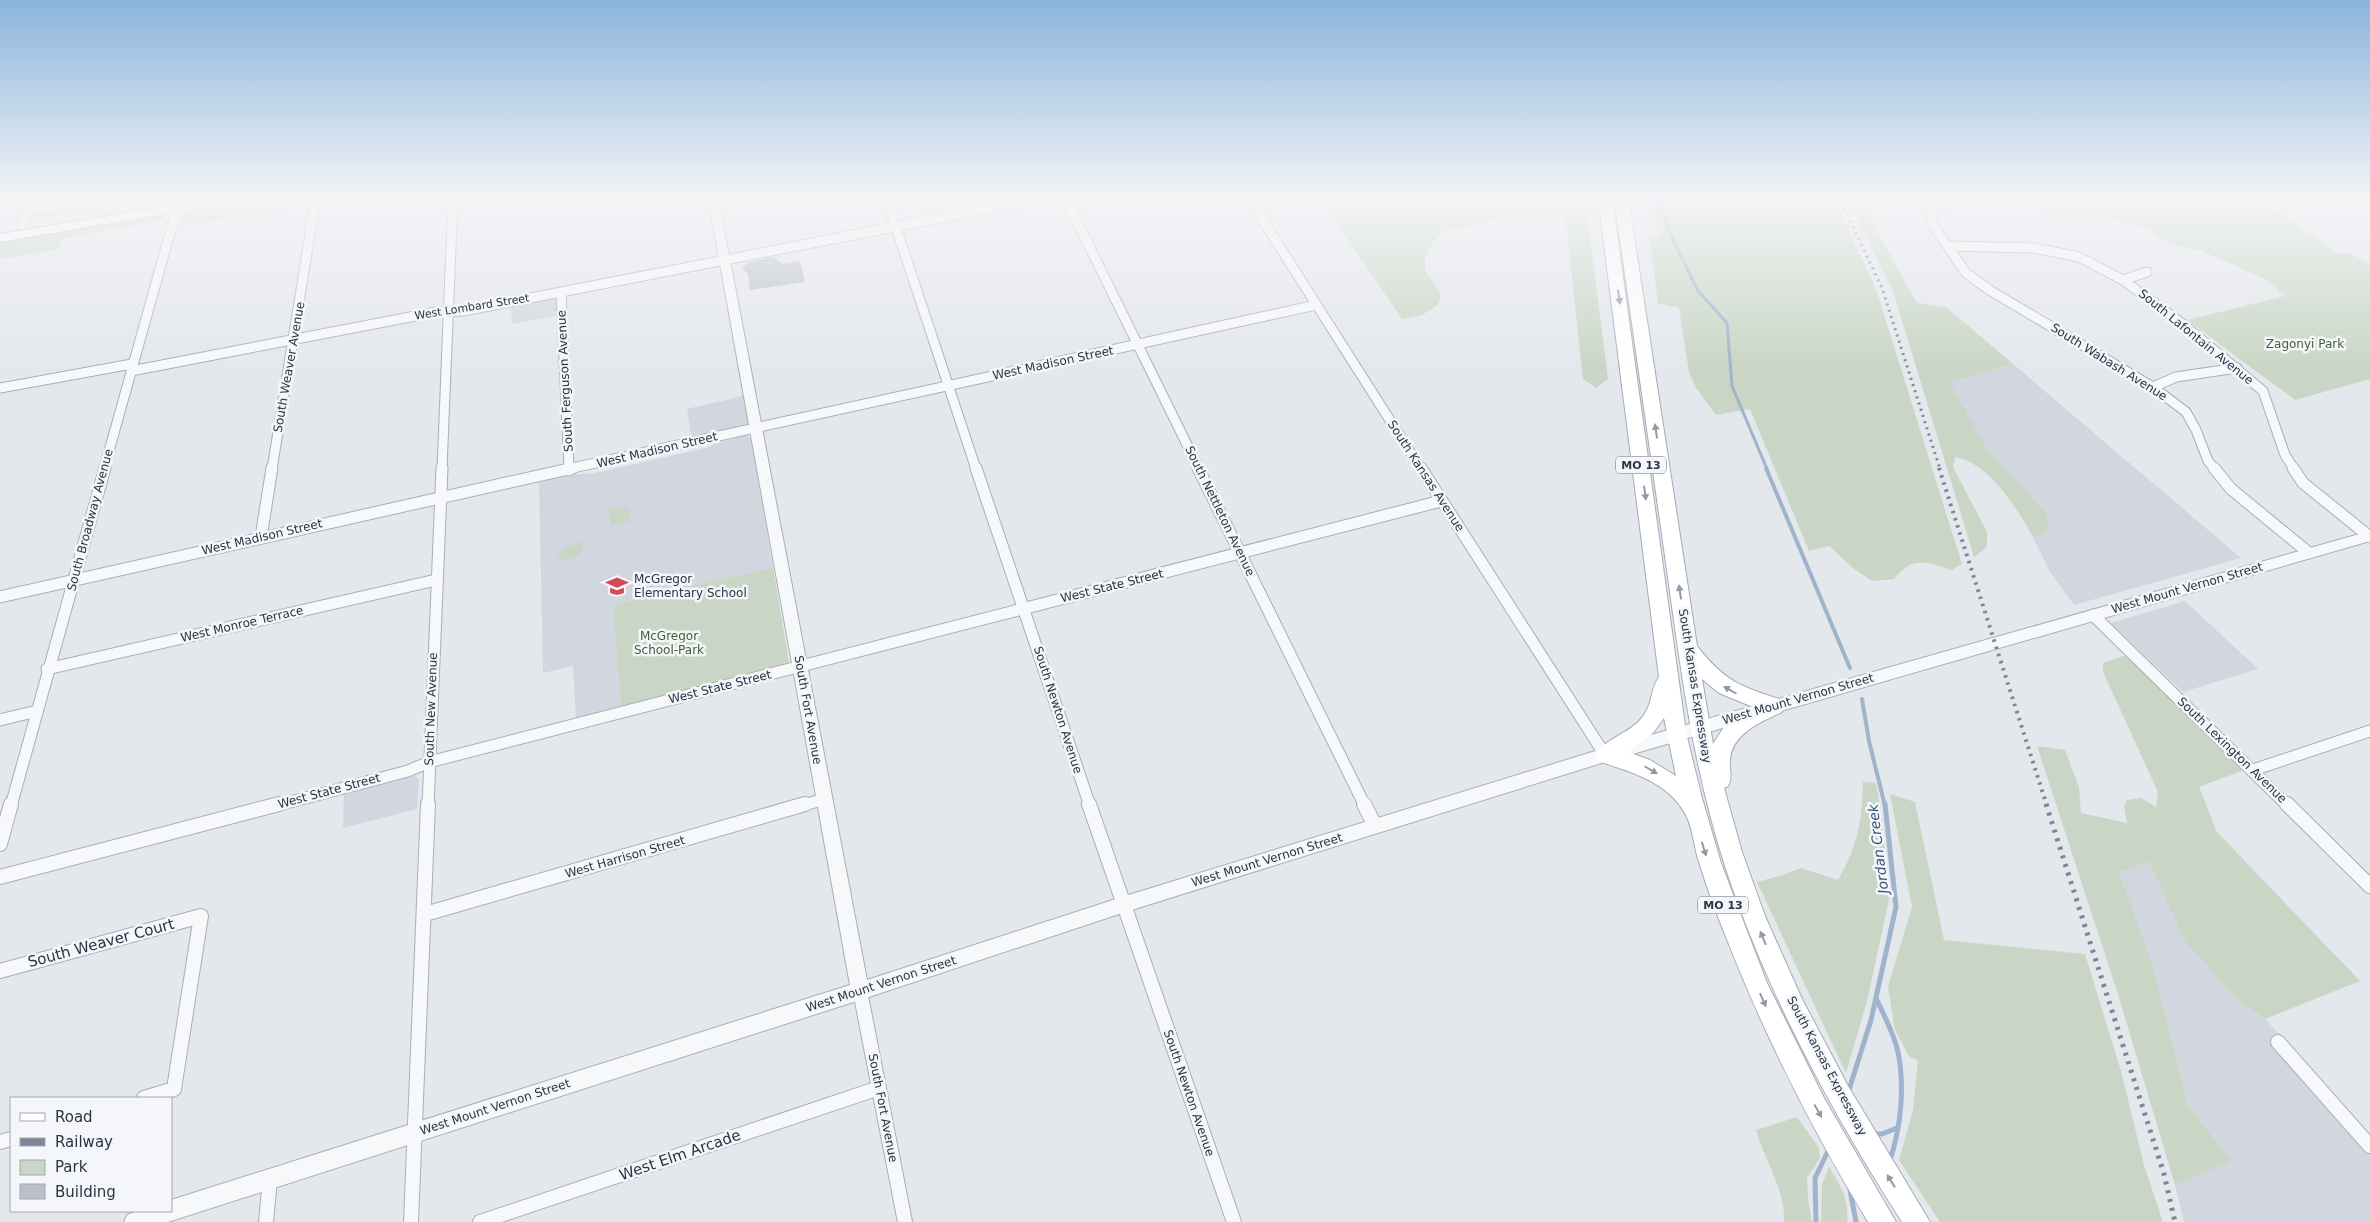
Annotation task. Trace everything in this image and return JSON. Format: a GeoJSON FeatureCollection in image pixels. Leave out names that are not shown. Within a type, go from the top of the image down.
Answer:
{"type":"FeatureCollection","features":[{"type":"Feature","properties":{"kind":"main road","name":"South Kansas Expressway"},"geometry":{"type":"LineString","coordinates":[[1613,254],[1676,734],[1708,862],[1736,937],[1795,1068],[1846,1162],[1883,1222]]}},
{"type":"Feature","properties":{"kind":"main road","name":"South Kansas Expressway"},"geometry":{"type":"LineString","coordinates":[[1629,254],[1699,727],[1714,793],[1731,849],[1773,961],[1806,1030],[1856,1124],[1917,1222]]}},
{"type":"Feature","properties":{"kind":"main road"},"geometry":{"type":"LineString","coordinates":[[1688,648],[1707,674],[1725,688],[1745,698],[1776,706]]}},
{"type":"Feature","properties":{"kind":"main road"},"geometry":{"type":"LineString","coordinates":[[1605,755],[1640,733],[1657,714],[1664,688],[1667,660]]}},
{"type":"Feature","properties":{"kind":"main road"},"geometry":{"type":"LineString","coordinates":[[1731,849],[1738,841],[1719,772],[1720,752],[1729,734],[1737,727],[1776,706]]}},
{"type":"Feature","properties":{"kind":"main road"},"geometry":{"type":"LineString","coordinates":[[1605,755],[1648,767],[1668,781],[1694,810]]}},
{"type":"Feature","properties":{"kind":"street","name":"South Broadway Avenue"},"geometry":{"type":"LineString","coordinates":[[0,844],[47,669],[74,581],[131,367],[165,254]]}},
{"type":"Feature","properties":{"kind":"street","name":"South Weaver Avenue"},"geometry":{"type":"LineString","coordinates":[[261,537],[307,254]]}},
{"type":"Feature","properties":{"kind":"street","name":"South New Avenue"},"geometry":{"type":"LineString","coordinates":[[411,1222],[413,1134],[425,914],[436,580],[452,254]]}},
{"type":"Feature","properties":{"kind":"street","name":"South Fort Avenue"},"geometry":{"type":"LineString","coordinates":[[725,254],[824,799],[905,1222]]}},
{"type":"Feature","properties":{"kind":"street","name":"West Lombard Street"},"geometry":{"type":"LineString","coordinates":[[0,388],[293,340],[436,312],[450,312],[561,292],[756,254]]}},
{"type":"Feature","properties":{"kind":"street","name":"South Newton Avenue"},"geometry":{"type":"LineString","coordinates":[[905,254],[947,386],[1024,608],[1122,905],[1234,1222]]}},
{"type":"Feature","properties":{"kind":"street","name":"South Nettleton Avenue"},"geometry":{"type":"LineString","coordinates":[[1093,254],[1375,826]]}},
{"type":"Feature","properties":{"kind":"street","name":"South Kansas Avenue"},"geometry":{"type":"LineString","coordinates":[[1284,254],[1605,755]]}},
{"type":"Feature","properties":{"kind":"street","name":"South Wabash Avenue"},"geometry":{"type":"LineString","coordinates":[[1954,254],[1966,273],[1992,291],[2153,387],[2186,412],[2196,430],[2208,461],[2232,489],[2309,554]]}},
{"type":"Feature","properties":{"kind":"street","name":"South Lafontain Avenue"},"geometry":{"type":"LineString","coordinates":[[2064,254],[2079,257],[2123,280],[2237,368],[2263,391],[2285,455],[2303,483],[2370,537]]}},
{"type":"Feature","properties":{"kind":"street"},"geometry":{"type":"LineString","coordinates":[[2123,280],[2148,272]]}},
{"type":"Feature","properties":{"kind":"street","name":"South Ferguson Avenue"},"geometry":{"type":"LineString","coordinates":[[561,292],[569,470]]}},
{"type":"Feature","properties":{"kind":"street","name":"West Madison Street"},"geometry":{"type":"LineString","coordinates":[[0,597],[261,537],[1316,305]]}},
{"type":"Feature","properties":{"kind":"street"},"geometry":{"type":"LineString","coordinates":[[2153,387],[2176,377],[2237,368]]}},
{"type":"Feature","properties":{"kind":"street","name":"West State Street"},"geometry":{"type":"LineString","coordinates":[[0,877],[408,770],[429,762],[1441,501]]}},
{"type":"Feature","properties":{"kind":"street","name":"West Mount Vernon Street"},"geometry":{"type":"LineString","coordinates":[[172,1209],[860,991],[1122,905],[1605,755],[2370,537]]}},
{"type":"Feature","properties":{"kind":"street","name":"West Monroe Terrace"},"geometry":{"type":"LineString","coordinates":[[47,669],[436,580]]}},
{"type":"Feature","properties":{"kind":"street","name":"South Lexington Avenue"},"geometry":{"type":"LineString","coordinates":[[2093,615],[2370,886]]}},
{"type":"Feature","properties":{"kind":"street"},"geometry":{"type":"LineString","coordinates":[[0,720],[36,711]]}},
{"type":"Feature","properties":{"kind":"street"},"geometry":{"type":"LineString","coordinates":[[2253,770],[2370,731]]}},
{"type":"Feature","properties":{"kind":"street","name":"West Harrison Street"},"geometry":{"type":"LineString","coordinates":[[425,914],[824,799]]}},
{"type":"Feature","properties":{"kind":"street","name":"South Weaver Court"},"geometry":{"type":"LineString","coordinates":[[0,971],[201,916],[174,1089],[147,1097]]}},
{"type":"Feature","properties":{"kind":"street"},"geometry":{"type":"LineString","coordinates":[[2278,1042],[2370,1146]]}},
{"type":"Feature","properties":{"kind":"street","name":"West Elm Arcade"},"geometry":{"type":"LineString","coordinates":[[480,1222],[879,1088]]}},
{"type":"Feature","properties":{"kind":"street"},"geometry":{"type":"LineString","coordinates":[[266,1222],[270,1178]]}},
{"type":"Feature","properties":{"kind":"street","name":"West Mount Vernon Street"},"geometry":{"type":"LineString","coordinates":[[134,1222],[164,1212]]}},
{"type":"Feature","properties":{"kind":"shaded area"},"geometry":{"type":"Polygon","coordinates":[[[550,298],[557,299],[559,315],[512,324],[511,305],[550,298]]]}},
{"type":"Feature","properties":{"kind":"shaded area"},"geometry":{"type":"Polygon","coordinates":[[[2013,364],[2241,558],[2074,605],[2050,572],[2033,537],[2048,531],[1989,452],[1948,382],[2013,364]]]}},
{"type":"Feature","properties":{"kind":"shaded area"},"geometry":{"type":"Polygon","coordinates":[[[743,396],[749,422],[747,426],[692,439],[687,409],[743,396]]]}},
{"type":"Feature","properties":{"kind":"shaded area","name":"McGregor Elementary School"},"geometry":{"type":"Polygon","coordinates":[[[747,435],[751,439],[773,567],[613,605],[621,707],[576,719],[573,666],[543,673],[539,482],[568,475],[595,473],[706,448],[747,435]]]}},
{"type":"Feature","properties":{"kind":"shaded area"},"geometry":{"type":"Polygon","coordinates":[[[2185,601],[2258,669],[2183,692],[2111,623],[2185,601]]]}},
{"type":"Feature","properties":{"kind":"shaded area"},"geometry":{"type":"Polygon","coordinates":[[[415,776],[419,779],[417,809],[343,828],[344,793],[415,776]]]}},
{"type":"Feature","properties":{"kind":"shaded area"},"geometry":{"type":"Polygon","coordinates":[[[2149,861],[2185,942],[2242,1004],[2265,1019],[2290,1046],[2279,1051],[2370,1154],[2370,1222],[2184,1222],[2175,1185],[2232,1161],[2188,1106],[2151,960],[2119,872],[2149,861]]]}},
{"type":"Feature","properties":{"kind":"green space"},"geometry":{"type":"Polygon","coordinates":[[[0,254],[29,254],[0,259],[0,254]]]}},
{"type":"Feature","properties":{"kind":"green space"},"geometry":{"type":"Polygon","coordinates":[[[1358,254],[1426,254],[1425,270],[1441,293],[1438,305],[1422,315],[1402,319],[1358,254]]]}},
{"type":"Feature","properties":{"kind":"green space"},"geometry":{"type":"Polygon","coordinates":[[[1569,254],[1592,254],[1608,379],[1596,388],[1583,379],[1569,254]]]}},
{"type":"Feature","properties":{"kind":"green space"},"geometry":{"type":"Polygon","coordinates":[[[1652,254],[1860,254],[1876,289],[1962,564],[1952,570],[1927,563],[1914,563],[1907,566],[1894,579],[1872,581],[1853,568],[1829,546],[1809,551],[1750,409],[1716,415],[1696,388],[1689,372],[1679,308],[1658,303],[1652,254]]]}},
{"type":"Feature","properties":{"kind":"green space"},"geometry":{"type":"Polygon","coordinates":[[[1875,254],[1890,254],[1917,303],[1946,307],[2013,364],[1949,382],[1989,452],[2046,513],[2048,531],[2033,537],[2001,488],[1979,468],[1955,457],[1953,467],[1987,532],[1987,547],[1974,557],[1893,291],[1875,254]]]}},
{"type":"Feature","properties":{"kind":"green space","name":"Zagonyi Park"},"geometry":{"type":"Polygon","coordinates":[[[2209,254],[2353,254],[2370,265],[2370,379],[2295,400],[2187,320],[2285,296],[2267,280],[2209,254]]]}},
{"type":"Feature","properties":{"kind":"green space"},"geometry":{"type":"Polygon","coordinates":[[[628,507],[630,521],[611,525],[609,510],[628,507]]]}},
{"type":"Feature","properties":{"kind":"green space"},"geometry":{"type":"Polygon","coordinates":[[[579,541],[584,544],[579,556],[563,562],[557,553],[579,541]]]}},
{"type":"Feature","properties":{"kind":"green space","name":"McGregor School-Park"},"geometry":{"type":"Polygon","coordinates":[[[773,567],[789,662],[621,707],[613,605],[773,567]]]}},
{"type":"Feature","properties":{"kind":"green space"},"geometry":{"type":"Polygon","coordinates":[[[2129,654],[2244,770],[2199,787],[2217,832],[2360,981],[2265,1019],[2242,1004],[2185,942],[2149,861],[2119,872],[2151,960],[2188,1106],[2232,1161],[2175,1185],[2117,991],[2037,746],[2065,750],[2079,787],[2081,813],[2127,823],[2124,806],[2127,800],[2141,798],[2156,807],[2158,792],[2103,672],[2103,663],[2129,654]]]}},
{"type":"Feature","properties":{"kind":"green space"},"geometry":{"type":"Polygon","coordinates":[[[1863,782],[1876,783],[1881,811],[1889,900],[1867,1001],[1846,1073],[1757,882],[1801,868],[1838,880],[1845,868],[1858,833],[1863,782]]]}},
{"type":"Feature","properties":{"kind":"green space"},"geometry":{"type":"Polygon","coordinates":[[[1890,794],[1915,802],[1944,940],[2085,954],[2121,1071],[2144,1165],[2163,1222],[1940,1222],[1899,1160],[1913,1110],[1918,1061],[1909,1056],[1895,1030],[1888,987],[1912,907],[1890,794]]]}},
{"type":"Feature","properties":{"kind":"green space"},"geometry":{"type":"Polygon","coordinates":[[[1797,1117],[1819,1148],[1820,1158],[1807,1178],[1812,1222],[1784,1222],[1782,1199],[1756,1130],[1797,1117]]]}},
{"type":"Feature","properties":{"kind":"green space"},"geometry":{"type":"Polygon","coordinates":[[[1829,1167],[1846,1200],[1847,1222],[1821,1222],[1822,1184],[1829,1167]]]}},
{"type":"Feature","properties":{"kind":"building"},"geometry":{"type":"Polygon","coordinates":[[[774,257],[782,264],[800,261],[805,282],[750,290],[748,274],[743,270],[743,267],[749,262],[774,257]]]}},
{"type":"Feature","properties":{"kind":"waterway"},"geometry":{"type":"LineString","coordinates":[[1680,254],[1698,291],[1727,323],[1732,386],[1767,469]]}},
{"type":"Feature","properties":{"kind":"waterway"},"geometry":{"type":"LineString","coordinates":[[1766,468],[1850,668]]}},
{"type":"Feature","properties":{"kind":"waterway","name":"Jordan Creek"},"geometry":{"type":"LineString","coordinates":[[1862,699],[1869,741],[1885,806]]}},
{"type":"Feature","properties":{"kind":"waterway","name":"Jordan Creek"},"geometry":{"type":"LineString","coordinates":[[1848,1093],[1871,1020],[1896,907],[1885,804]]}},
{"type":"Feature","properties":{"kind":"waterway","name":"Jordan Creek"},"geometry":{"type":"LineString","coordinates":[[1876,998],[1894,1038],[1900,1065],[1901,1106],[1897,1134],[1890,1160]]}},
{"type":"Feature","properties":{"kind":"waterway","name":"Jordan Creek"},"geometry":{"type":"LineString","coordinates":[[1873,1134],[1882,1134],[1897,1128]]}},
{"type":"Feature","properties":{"kind":"waterway","name":"Jordan Creek"},"geometry":{"type":"LineString","coordinates":[[1816,1222],[1815,1178],[1829,1149]]}},
{"type":"Feature","properties":{"kind":"waterway","name":"Jordan Creek"},"geometry":{"type":"LineString","coordinates":[[1850,1190],[1856,1222]]}},
{"type":"Feature","properties":{"kind":"railway"},"geometry":{"type":"LineString","coordinates":[[1866,254],[1882,288],[1940,469]]}},
{"type":"Feature","properties":{"kind":"railway"},"geometry":{"type":"LineString","coordinates":[[1939,468],[2047,806]]}},
{"type":"Feature","properties":{"kind":"railway"},"geometry":{"type":"LineString","coordinates":[[2046,804],[2164,1174],[2175,1222]]}},
{"type":"Feature","properties":{"kind":"place","name":"McGregor Elementary School"},"geometry":{"type":"Point","coordinates":[617,586]}}]}
